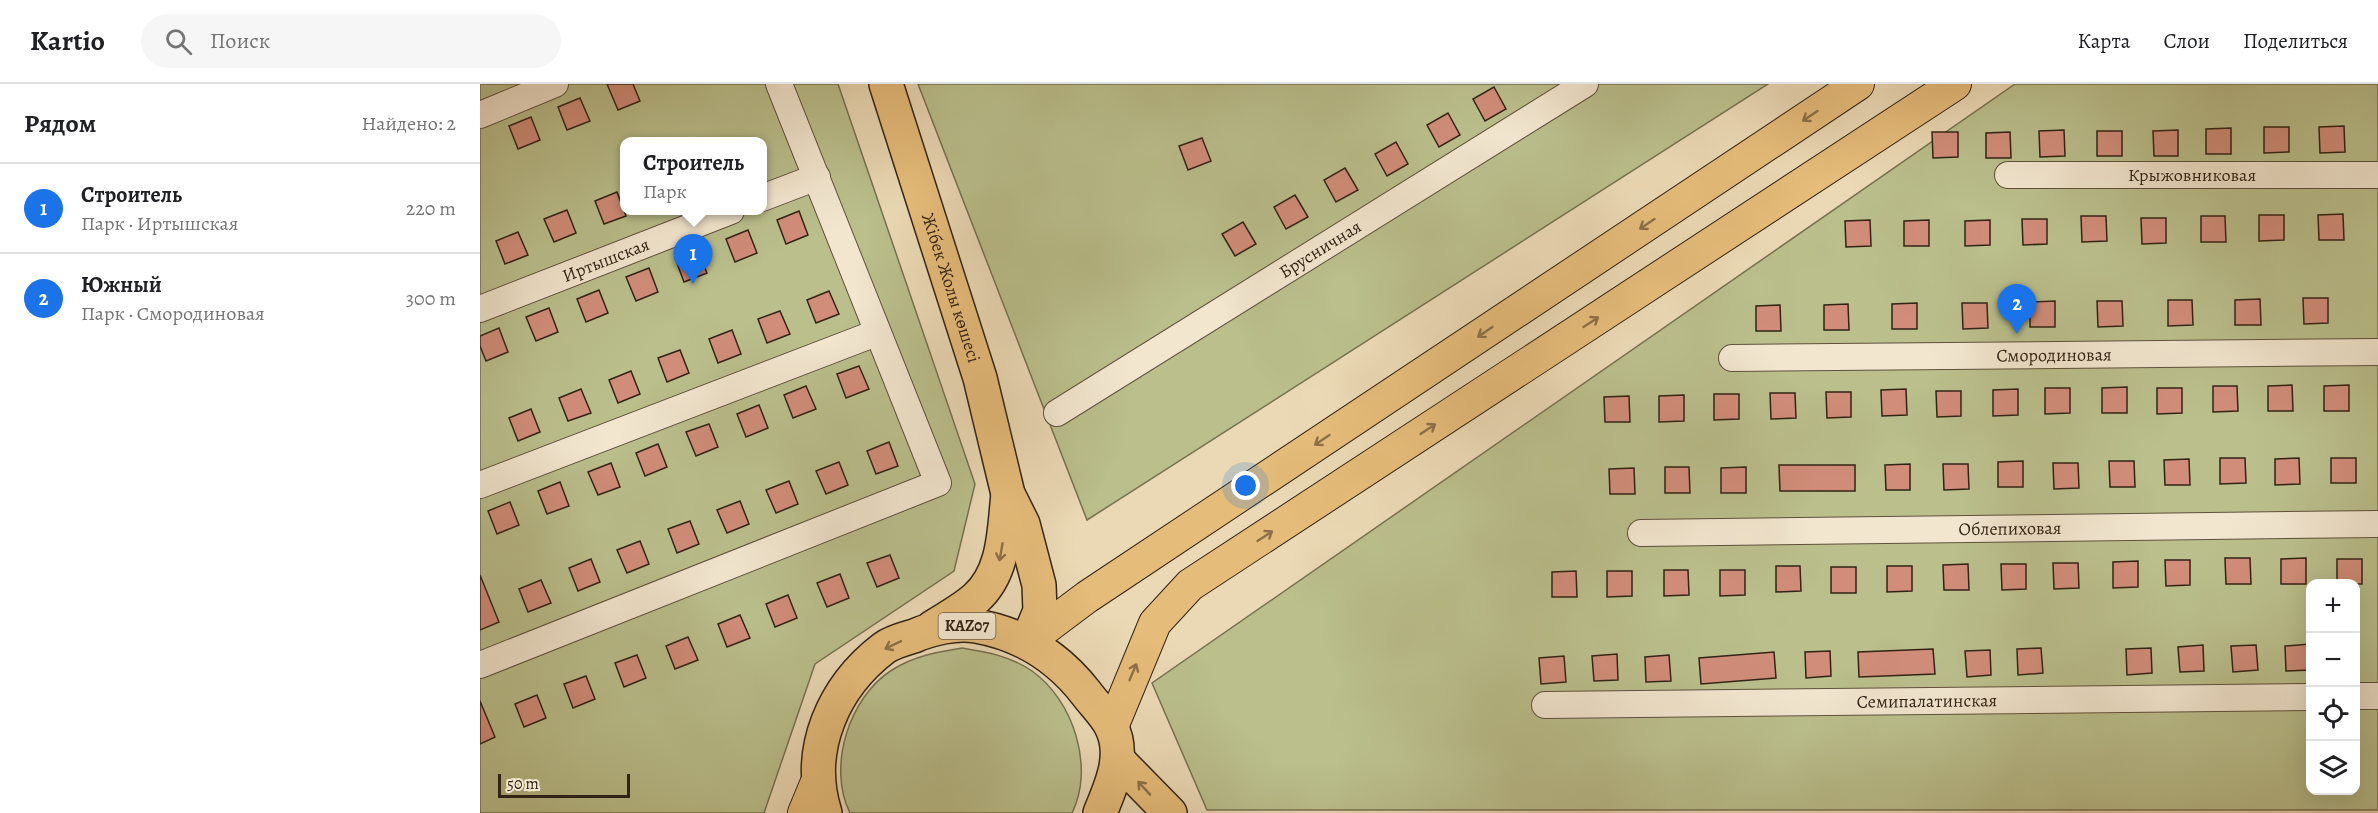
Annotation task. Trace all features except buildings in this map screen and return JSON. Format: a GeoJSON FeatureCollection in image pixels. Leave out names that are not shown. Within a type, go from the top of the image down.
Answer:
{"type":"FeatureCollection","features":[{"type":"Feature","properties":{"kind":"highway","name":"Жібек Жолы көшесі"},"geometry":{"type":"LineString","coordinates":[[886,84],[980,378],[1008,494],[1023,524],[1039,585],[1040,611],[1027,642]]}},
{"type":"Feature","properties":{"kind":"highway","name":"Жібек Жолы көшесі"},"geometry":{"type":"LineString","coordinates":[[931,628],[977,598],[994,574],[1001,558],[1008,494]]}},
{"type":"Feature","properties":{"kind":"highway","name":"KAZ07"},"geometry":{"type":"LineString","coordinates":[[825,813],[819,777],[826,721],[850,679],[886,647],[931,628],[975,626],[1027,642],[1049,654],[1076,680],[1112,727],[1119,761]]}},
{"type":"Feature","properties":{"kind":"highway"},"geometry":{"type":"LineString","coordinates":[[1100,813],[1119,761],[1170,813]]}},
{"type":"Feature","properties":{"kind":"main road"},"geometry":{"type":"LineString","coordinates":[[1027,642],[1087,597],[1858,84]]}},
{"type":"Feature","properties":{"kind":"main road"},"geometry":{"type":"LineString","coordinates":[[1112,727],[1155,623],[1190,585],[1955,84]]}},
{"type":"Feature","properties":{"kind":"main road"},"geometry":{"type":"LineString","coordinates":[[804,813],[819,777]]}},
{"type":"Feature","properties":{"kind":"street"},"geometry":{"type":"LineString","coordinates":[[480,115],[555,84]]}},
{"type":"Feature","properties":{"kind":"street"},"geometry":{"type":"LineString","coordinates":[[480,665],[938,483],[876,333],[779,84]]}},
{"type":"Feature","properties":{"kind":"street","name":"Брусничная"},"geometry":{"type":"LineString","coordinates":[[1057,413],[1585,84]]}},
{"type":"Feature","properties":{"kind":"street","name":"Крыжовниковая"},"geometry":{"type":"LineString","coordinates":[[2008,175],[2378,175]]}},
{"type":"Feature","properties":{"kind":"street"},"geometry":{"type":"LineString","coordinates":[[767,196],[817,177]]}},
{"type":"Feature","properties":{"kind":"street","name":"Иртышская"},"geometry":{"type":"LineString","coordinates":[[480,309],[718,215]]}},
{"type":"Feature","properties":{"kind":"street"},"geometry":{"type":"LineString","coordinates":[[480,485],[876,333]]}},
{"type":"Feature","properties":{"kind":"street","name":"Смородиновая"},"geometry":{"type":"LineString","coordinates":[[1732,358],[2378,352]]}},
{"type":"Feature","properties":{"kind":"street","name":"Облепиховая"},"geometry":{"type":"LineString","coordinates":[[1641,533],[2378,524]]}},
{"type":"Feature","properties":{"kind":"street"},"geometry":{"type":"LineString","coordinates":[[2360,696],[2378,696]]}},
{"type":"Feature","properties":{"kind":"street","name":"Семипалатинская"},"geometry":{"type":"LineString","coordinates":[[1545,705],[2306,697]]}},
{"type":"Feature","properties":{"kind":"green space"},"geometry":{"type":"Polygon","coordinates":[[[480,84],[838,84],[975,484],[954,571],[815,664],[764,813],[480,813],[480,84]]]}},
{"type":"Feature","properties":{"kind":"green space"},"geometry":{"type":"Polygon","coordinates":[[[918,84],[1768,84],[1087,520],[918,84]]]}},
{"type":"Feature","properties":{"kind":"green space"},"geometry":{"type":"Polygon","coordinates":[[[2015,84],[2378,84],[2378,810],[1207,810],[1152,683],[2015,84]]]}},
{"type":"Feature","properties":{"kind":"green space"},"geometry":{"type":"Polygon","coordinates":[[[962,648],[998,655],[1024,666],[1046,684],[1059,699],[1076,736],[1080,756],[1079,795],[1072,813],[850,813],[843,795],[842,755],[846,734],[864,697],[877,682],[900,665],[926,655],[962,648]]]}},
{"type":"Feature","properties":{"kind":"place","name":"Строитель"},"geometry":{"type":"Point","coordinates":[693,284]}},
{"type":"Feature","properties":{"kind":"place","name":"Южный"},"geometry":{"type":"Point","coordinates":[2017,334]}}]}
